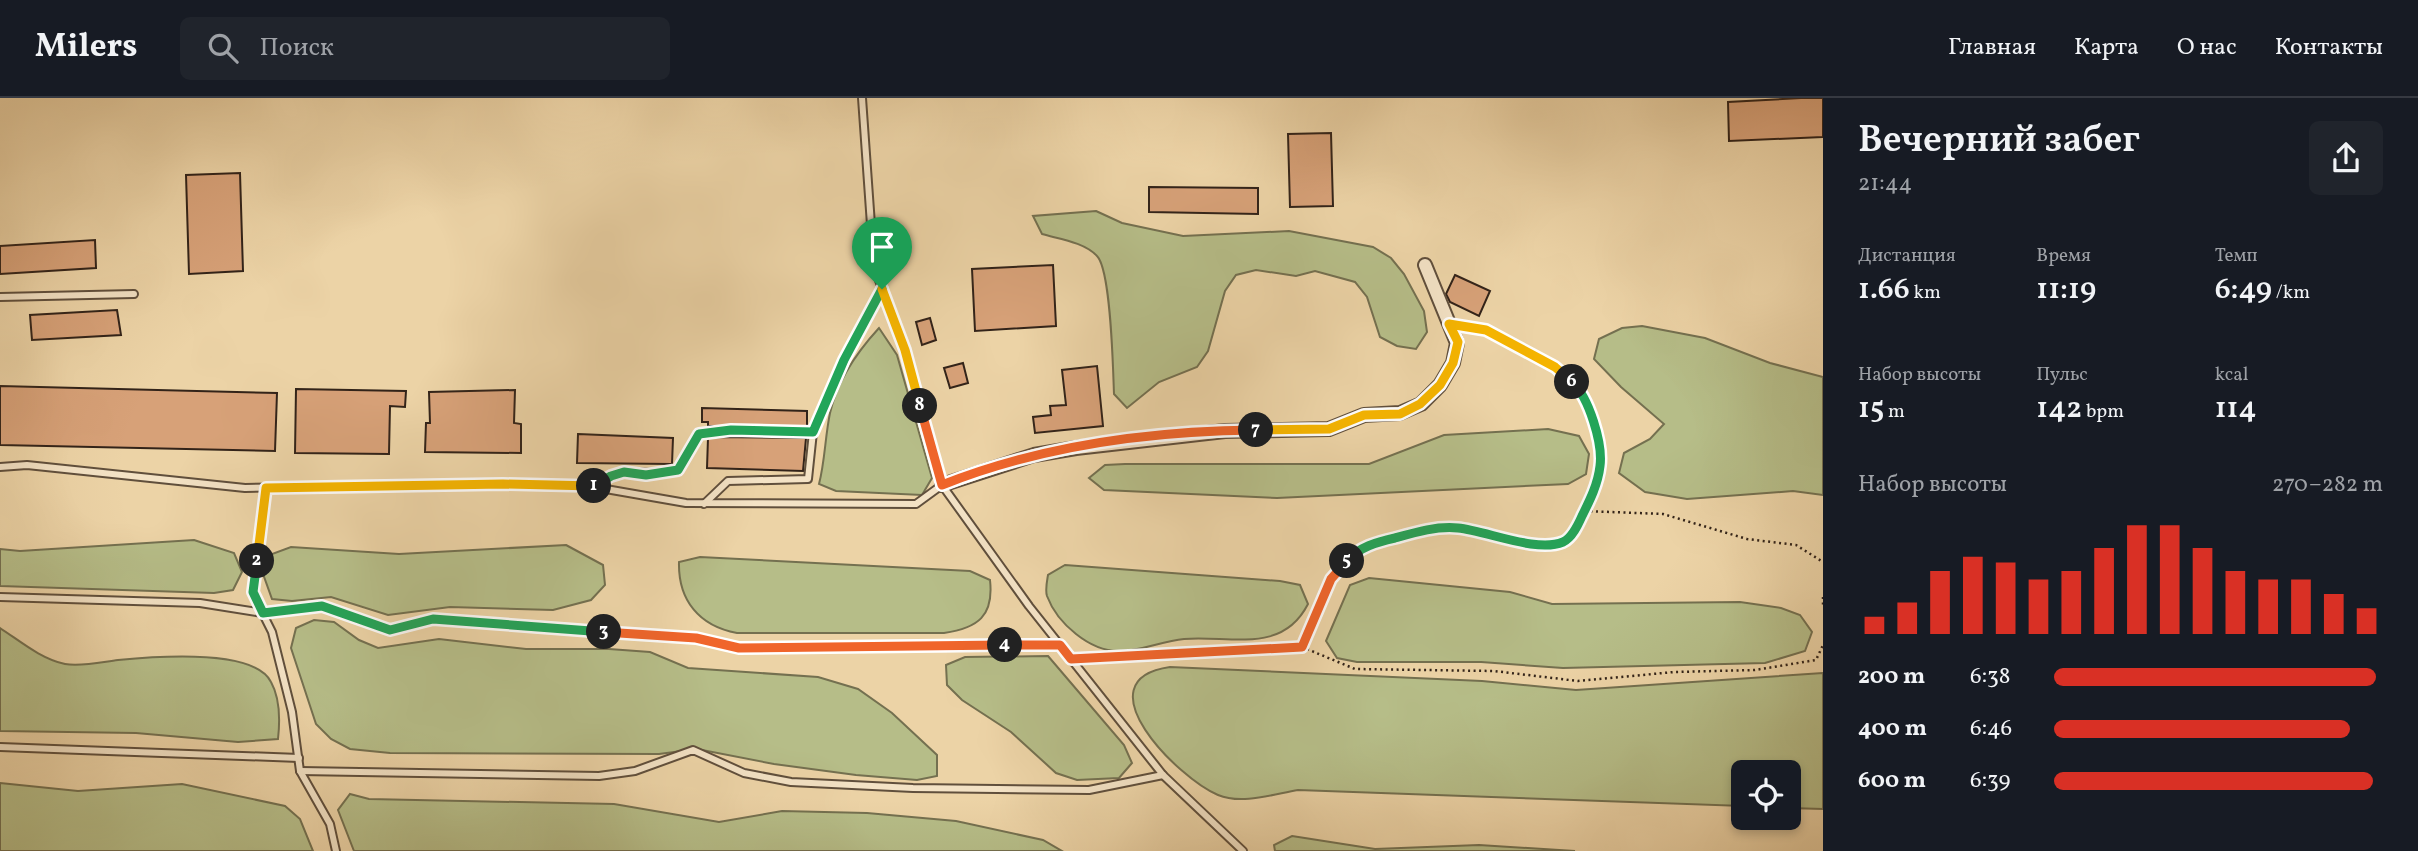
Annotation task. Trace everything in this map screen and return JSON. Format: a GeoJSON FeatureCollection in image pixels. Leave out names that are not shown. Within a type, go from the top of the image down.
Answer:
{"type":"FeatureCollection","features":[{"type":"Feature","properties":{"kind":"street"},"geometry":{"type":"LineString","coordinates":[[942,485],[1034,455],[1076,448],[1225,430],[1329,429],[1364,415],[1400,414],[1420,404],[1440,385],[1453,363],[1458,342],[1424,265]]}},
{"type":"Feature","properties":{"kind":"lane"},"geometry":{"type":"LineString","coordinates":[[862,98],[874,267],[905,350],[942,485],[1060,645],[1163,775],[1243,851]]}},
{"type":"Feature","properties":{"kind":"lane"},"geometry":{"type":"LineString","coordinates":[[704,504],[728,481],[808,479],[813,432],[844,360],[882,289]]}},
{"type":"Feature","properties":{"kind":"lane"},"geometry":{"type":"LineString","coordinates":[[0,298],[134,294]]}},
{"type":"Feature","properties":{"kind":"lane"},"geometry":{"type":"LineString","coordinates":[[591,488],[624,472],[646,475],[678,470],[699,434],[731,430],[813,432]]}},
{"type":"Feature","properties":{"kind":"lane"},"geometry":{"type":"LineString","coordinates":[[0,467],[27,465],[164,481],[266,488],[503,484],[591,488],[704,504],[916,504],[942,485]]}},
{"type":"Feature","properties":{"kind":"lane"},"geometry":{"type":"LineString","coordinates":[[266,488],[253,592],[272,632],[292,712],[300,771],[330,824],[336,851]]}},
{"type":"Feature","properties":{"kind":"lane"},"geometry":{"type":"LineString","coordinates":[[0,597],[200,603],[263,613],[322,606],[390,630],[433,619],[696,638],[739,648],[1060,645]]}},
{"type":"Feature","properties":{"kind":"lane"},"geometry":{"type":"LineString","coordinates":[[0,747],[299,758]]}},
{"type":"Feature","properties":{"kind":"lane"},"geometry":{"type":"LineString","coordinates":[[300,771],[599,776],[635,771],[693,750],[744,773],[791,782],[913,788],[1089,790],[1163,775]]}},
{"type":"Feature","properties":{"kind":"path"},"geometry":{"type":"LineString","coordinates":[[1302,647],[1331,579],[1353,554],[1374,543],[1435,528],[1489,533],[1537,544],[1564,541],[1576,530],[1593,494],[1601,464],[1595,426],[1580,389],[1555,367],[1509,341],[1486,330],[1449,324]]}},
{"type":"Feature","properties":{"kind":"path"},"geometry":{"type":"LineString","coordinates":[[1585,511],[1663,514],[1747,539],[1796,545],[1823,562]]}},
{"type":"Feature","properties":{"kind":"path"},"geometry":{"type":"LineString","coordinates":[[1823,597],[1823,605]]}},
{"type":"Feature","properties":{"kind":"path"},"geometry":{"type":"LineString","coordinates":[[1071,659],[1302,647],[1356,669],[1494,671],[1577,681],[1674,672],[1755,670],[1816,660],[1823,645]]}},
{"type":"Feature","properties":{"kind":"green space"},"geometry":{"type":"Polygon","coordinates":[[[1096,211],[1122,223],[1183,236],[1289,231],[1373,247],[1391,258],[1404,274],[1424,311],[1427,332],[1416,349],[1397,346],[1380,337],[1367,297],[1355,282],[1315,271],[1296,276],[1256,270],[1236,275],[1225,291],[1208,351],[1197,367],[1159,382],[1127,408],[1114,394],[1110,321],[1102,265],[1097,256],[1085,247],[1042,234],[1033,216],[1096,211]]]}},
{"type":"Feature","properties":{"kind":"green space"},"geometry":{"type":"Polygon","coordinates":[[[1642,326],[1705,338],[1770,363],[1823,377],[1823,495],[1793,491],[1687,499],[1645,492],[1619,473],[1624,453],[1650,439],[1664,424],[1621,387],[1594,359],[1599,339],[1622,328],[1642,326]]]}},
{"type":"Feature","properties":{"kind":"green space"},"geometry":{"type":"Polygon","coordinates":[[[879,328],[897,355],[932,478],[922,495],[836,491],[819,484],[833,401],[856,357],[879,328]]]}},
{"type":"Feature","properties":{"kind":"green space"},"geometry":{"type":"Polygon","coordinates":[[[1548,429],[1579,436],[1589,454],[1586,474],[1568,484],[1277,498],[1104,490],[1089,478],[1105,465],[1125,464],[1369,464],[1444,435],[1548,429]]]}},
{"type":"Feature","properties":{"kind":"green space"},"geometry":{"type":"Polygon","coordinates":[[[194,540],[234,553],[242,572],[233,590],[214,593],[0,586],[0,549],[20,551],[194,540]]]}},
{"type":"Feature","properties":{"kind":"green space"},"geometry":{"type":"Polygon","coordinates":[[[566,545],[603,565],[605,585],[591,600],[553,610],[450,607],[388,615],[331,597],[292,601],[272,599],[262,571],[272,554],[291,547],[399,554],[566,545]]]}},
{"type":"Feature","properties":{"kind":"green space"},"geometry":{"type":"Polygon","coordinates":[[[700,557],[970,571],[990,580],[991,592],[986,611],[975,624],[944,633],[737,633],[712,624],[693,609],[687,599],[682,588],[679,562],[700,557]]]}},
{"type":"Feature","properties":{"kind":"green space"},"geometry":{"type":"Polygon","coordinates":[[[1065,565],[1280,581],[1300,585],[1308,604],[1297,620],[1284,630],[1269,636],[1237,640],[1184,639],[1128,651],[1109,650],[1097,647],[1076,634],[1052,606],[1046,594],[1048,575],[1065,565]]]}},
{"type":"Feature","properties":{"kind":"green space"},"geometry":{"type":"Polygon","coordinates":[[[1369,578],[1510,592],[1552,604],[1740,602],[1781,608],[1800,615],[1812,632],[1805,651],[1765,663],[1563,668],[1481,662],[1357,662],[1337,658],[1326,641],[1350,585],[1369,578]]]}},
{"type":"Feature","properties":{"kind":"green space"},"geometry":{"type":"Polygon","coordinates":[[[314,620],[334,622],[359,640],[378,648],[439,639],[526,649],[609,649],[650,652],[688,668],[818,677],[858,689],[892,713],[937,755],[937,776],[917,780],[856,775],[774,764],[697,749],[659,754],[390,753],[350,749],[331,739],[316,724],[291,648],[296,628],[314,620]]]}},
{"type":"Feature","properties":{"kind":"green space"},"geometry":{"type":"Polygon","coordinates":[[[0,628],[39,654],[71,665],[176,657],[224,659],[244,664],[261,671],[274,688],[279,710],[278,739],[238,742],[136,733],[0,731],[0,628]]]}},
{"type":"Feature","properties":{"kind":"green space"},"geometry":{"type":"Polygon","coordinates":[[[1048,656],[1124,745],[1132,763],[1119,778],[1077,780],[1056,773],[1011,732],[962,700],[947,685],[946,665],[965,657],[1048,656]]]}},
{"type":"Feature","properties":{"kind":"green space"},"geometry":{"type":"Polygon","coordinates":[[[1170,667],[1482,681],[1576,690],[1823,673],[1823,809],[1801,808],[1801,760],[1731,760],[1731,806],[1298,790],[1258,798],[1227,798],[1201,785],[1181,770],[1145,730],[1135,709],[1134,690],[1144,676],[1170,667]]]}},
{"type":"Feature","properties":{"kind":"green space"},"geometry":{"type":"Polygon","coordinates":[[[0,783],[78,791],[182,784],[285,806],[300,819],[313,851],[0,851],[0,783]]]}},
{"type":"Feature","properties":{"kind":"green space"},"geometry":{"type":"Polygon","coordinates":[[[350,794],[369,799],[614,804],[719,822],[782,811],[867,813],[956,821],[1043,840],[1062,851],[354,851],[338,810],[350,794]]]}},
{"type":"Feature","properties":{"kind":"green space"},"geometry":{"type":"Polygon","coordinates":[[[1292,836],[1375,849],[1479,845],[1575,851],[1275,851],[1274,845],[1292,836]]]}},
{"type":"Feature","properties":{"kind":"building"},"geometry":{"type":"Polygon","coordinates":[[[1823,98],[1823,137],[1729,141],[1728,102],[1823,98]]]}},
{"type":"Feature","properties":{"kind":"building"},"geometry":{"type":"Polygon","coordinates":[[[1331,133],[1333,206],[1290,207],[1288,134],[1331,133]]]}},
{"type":"Feature","properties":{"kind":"building"},"geometry":{"type":"Polygon","coordinates":[[[240,173],[243,271],[189,274],[186,175],[240,173]]]}},
{"type":"Feature","properties":{"kind":"building"},"geometry":{"type":"Polygon","coordinates":[[[1149,187],[1258,188],[1258,214],[1149,212],[1149,187]]]}},
{"type":"Feature","properties":{"kind":"building"},"geometry":{"type":"Polygon","coordinates":[[[95,240],[96,268],[0,274],[0,246],[95,240]]]}},
{"type":"Feature","properties":{"kind":"building"},"geometry":{"type":"Polygon","coordinates":[[[1053,265],[1056,326],[975,331],[972,269],[1053,265]]]}},
{"type":"Feature","properties":{"kind":"building"},"geometry":{"type":"Polygon","coordinates":[[[1455,275],[1490,291],[1479,316],[1450,302],[1446,294],[1455,275]]]}},
{"type":"Feature","properties":{"kind":"building"},"geometry":{"type":"Polygon","coordinates":[[[117,310],[121,335],[32,340],[30,315],[117,310]]]}},
{"type":"Feature","properties":{"kind":"building"},"geometry":{"type":"Polygon","coordinates":[[[930,318],[936,340],[922,345],[916,322],[930,318]]]}},
{"type":"Feature","properties":{"kind":"building"},"geometry":{"type":"Polygon","coordinates":[[[963,363],[968,383],[950,388],[944,368],[963,363]]]}},
{"type":"Feature","properties":{"kind":"building"},"geometry":{"type":"Polygon","coordinates":[[[1097,366],[1103,426],[1035,433],[1033,417],[1051,415],[1050,406],[1066,405],[1062,370],[1097,366]]]}},
{"type":"Feature","properties":{"kind":"building"},"geometry":{"type":"Polygon","coordinates":[[[0,386],[277,393],[275,451],[0,445],[0,386]]]}},
{"type":"Feature","properties":{"kind":"building"},"geometry":{"type":"Polygon","coordinates":[[[296,389],[406,391],[405,407],[390,406],[389,454],[295,453],[296,389]]]}},
{"type":"Feature","properties":{"kind":"building"},"geometry":{"type":"Polygon","coordinates":[[[515,390],[514,423],[521,424],[521,453],[425,452],[426,423],[430,423],[429,392],[515,390]]]}},
{"type":"Feature","properties":{"kind":"building"},"geometry":{"type":"Polygon","coordinates":[[[702,408],[807,411],[807,426],[708,426],[708,422],[702,422],[702,408]]]}},
{"type":"Feature","properties":{"kind":"building"},"geometry":{"type":"Polygon","coordinates":[[[578,434],[673,438],[672,464],[577,463],[578,434]]]}},
{"type":"Feature","properties":{"kind":"building"},"geometry":{"type":"Polygon","coordinates":[[[708,438],[806,438],[803,471],[707,468],[708,438]]]}},
{"type":"Feature","properties":{"kind":"route"},"geometry":{"type":"LineString","coordinates":[[882,289],[905,350],[942,485],[1034,455],[1113,442],[1225,430],[1329,429],[1364,415],[1400,414],[1420,404],[1440,385],[1453,363],[1458,342],[1449,324],[1486,330],[1555,367],[1580,389],[1595,426],[1601,464],[1593,494],[1576,530],[1564,541],[1537,544],[1489,533],[1435,528],[1374,543],[1353,554],[1331,579],[1302,647],[1071,659],[1060,645],[739,648],[696,638],[433,619],[390,630],[322,606],[263,613],[253,592],[266,488],[503,484],[591,488],[624,472],[646,475],[678,470],[699,434],[710,431],[813,432],[844,360],[882,289]]}}]}
